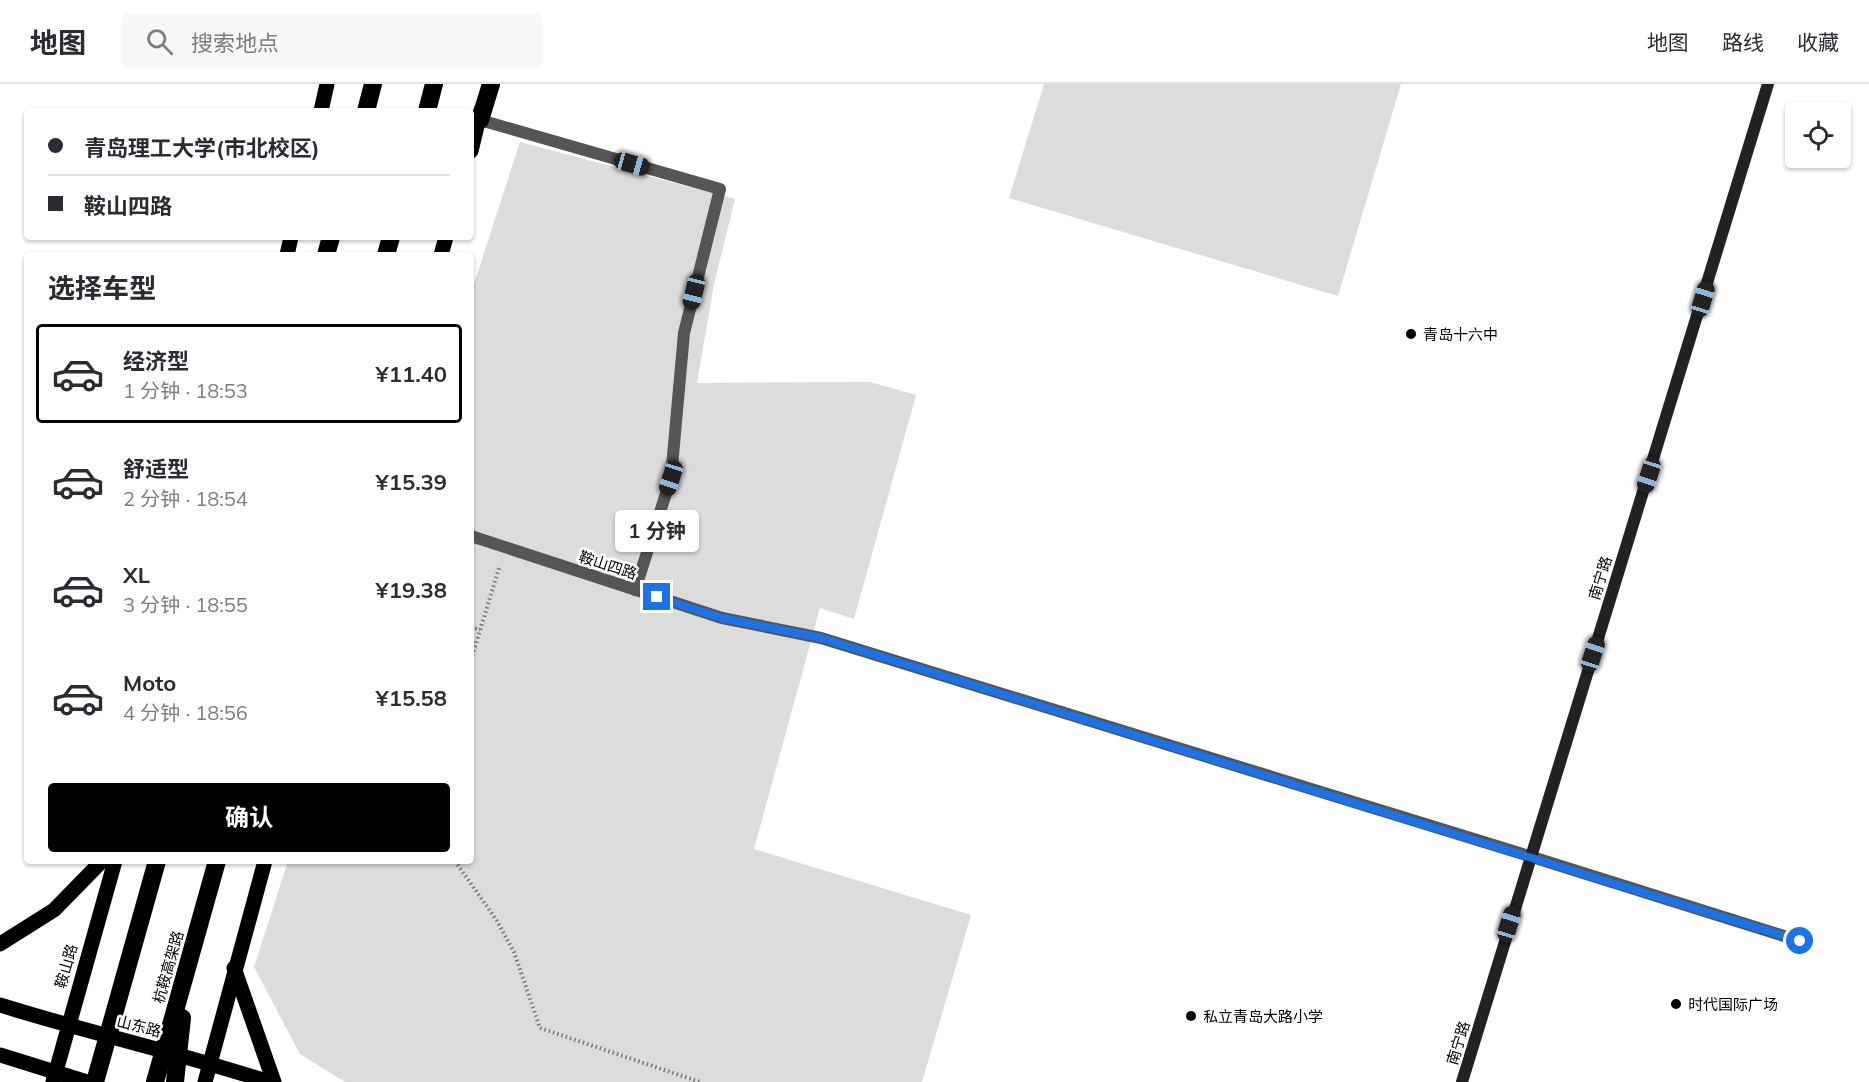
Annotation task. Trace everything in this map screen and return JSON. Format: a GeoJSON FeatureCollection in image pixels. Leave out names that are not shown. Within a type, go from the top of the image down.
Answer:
{"type":"FeatureCollection","features":[{"type":"Feature","properties":{"kind":"highway"},"geometry":{"type":"LineString","coordinates":[[367,108],[373,84]]}},
{"type":"Feature","properties":{"kind":"highway"},"geometry":{"type":"LineString","coordinates":[[428,108],[434,84]]}},
{"type":"Feature","properties":{"kind":"highway"},"geometry":{"type":"LineString","coordinates":[[480,120],[491,84]]}},
{"type":"Feature","properties":{"kind":"highway"},"geometry":{"type":"LineString","coordinates":[[95,1082],[156,864]]}},
{"type":"Feature","properties":{"kind":"highway","name":"杭鞍高架路"},"geometry":{"type":"LineString","coordinates":[[155,1082],[216,864]]}},
{"type":"Feature","properties":{"kind":"highway"},"geometry":{"type":"LineString","coordinates":[[175,1082],[187,968]]}},
{"type":"Feature","properties":{"kind":"main road"},"geometry":{"type":"LineString","coordinates":[[322,108],[327,84]]}},
{"type":"Feature","properties":{"kind":"main road"},"geometry":{"type":"LineString","coordinates":[[474,141],[480,120],[485,84]]}},
{"type":"Feature","properties":{"kind":"main road"},"geometry":{"type":"LineString","coordinates":[[0,944],[54,910],[99,864]]}},
{"type":"Feature","properties":{"kind":"main road","name":"鞍山路"},"geometry":{"type":"LineString","coordinates":[[52,1082],[114,864]]}},
{"type":"Feature","properties":{"kind":"main road"},"geometry":{"type":"LineString","coordinates":[[205,1082],[212,1063],[234,968],[264,864]]}},
{"type":"Feature","properties":{"kind":"main road"},"geometry":{"type":"LineString","coordinates":[[234,968],[274,1082]]}},
{"type":"Feature","properties":{"kind":"main road","name":"山东路"},"geometry":{"type":"LineString","coordinates":[[0,1005],[68,1026],[212,1063],[269,1082]]}},
{"type":"Feature","properties":{"kind":"main road"},"geometry":{"type":"LineString","coordinates":[[0,1056],[87,1082]]}},
{"type":"Feature","properties":{"kind":"street","name":"南宁路"},"geometry":{"type":"LineString","coordinates":[[1462,1082],[1529,856],[1768,84]]}},
{"type":"Feature","properties":{"kind":"street"},"geometry":{"type":"LineString","coordinates":[[480,120],[720,189],[684,333],[671,478],[635,590]]}},
{"type":"Feature","properties":{"kind":"street","name":"鞍山四路"},"geometry":{"type":"LineString","coordinates":[[474,537],[722,618],[821,638],[1800,941]]}},
{"type":"Feature","properties":{"kind":"path"},"geometry":{"type":"LineString","coordinates":[[474,650],[506,547]]}},
{"type":"Feature","properties":{"kind":"path"},"geometry":{"type":"LineString","coordinates":[[474,628],[480,630]]}},
{"type":"Feature","properties":{"kind":"path"},"geometry":{"type":"LineString","coordinates":[[457,864],[514,952],[540,1028],[700,1082]]}},
{"type":"Feature","properties":{"kind":"shaded area"},"geometry":{"type":"Polygon","coordinates":[[[1044,84],[1401,84],[1338,296],[1009,198],[1044,84]]]}},
{"type":"Feature","properties":{"kind":"shaded area"},"geometry":{"type":"Polygon","coordinates":[[[520,142],[735,199],[714,284],[697,383],[870,382],[916,395],[854,619],[820,608],[754,849],[971,915],[922,1082],[345,1082],[300,1054],[254,967],[287,864],[474,864],[474,284],[520,142]]]}},
{"type":"Feature","properties":{"kind":"place","name":"青岛十六中"},"geometry":{"type":"Point","coordinates":[1411,334]}},
{"type":"Feature","properties":{"kind":"place","name":"时代国际广场"},"geometry":{"type":"Point","coordinates":[1676,1004]}},
{"type":"Feature","properties":{"kind":"place","name":"私立青岛大路小学"},"geometry":{"type":"Point","coordinates":[1191,1016]}},
{"type":"Feature","properties":{"kind":"route"},"geometry":{"type":"LineString","coordinates":[[657,597],[722,618],[821,638],[1800,941]]}}]}
